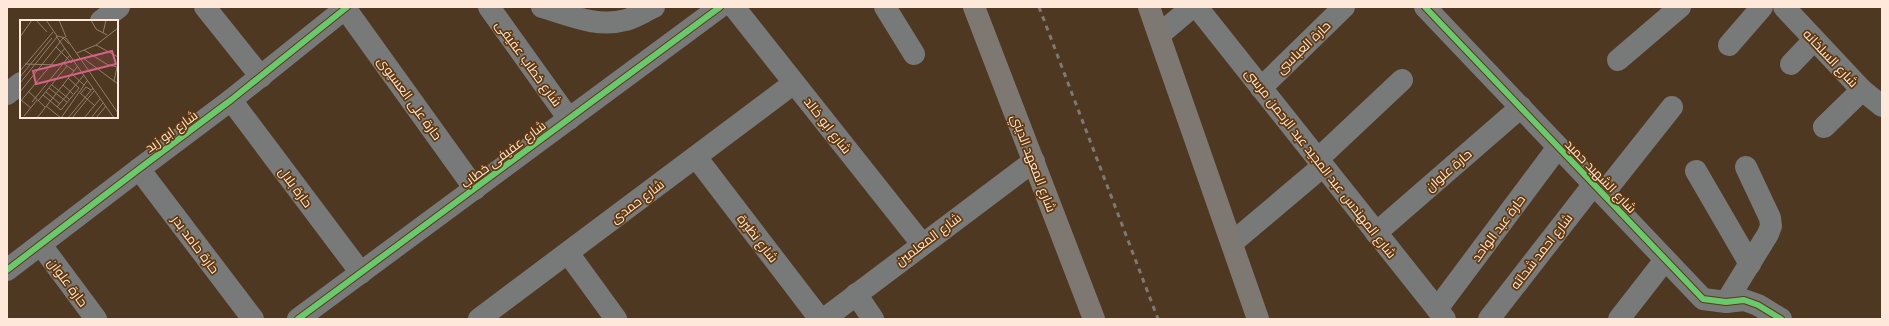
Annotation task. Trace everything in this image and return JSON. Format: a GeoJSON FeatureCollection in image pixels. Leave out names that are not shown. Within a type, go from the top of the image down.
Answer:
{"type":"FeatureCollection","features":[{"type":"Feature","properties":{"kind":"main road","name":"شارع المعهد الديني"},"geometry":{"type":"LineString","coordinates":[[974,7],[1094,319]]}},
{"type":"Feature","properties":{"kind":"main road"},"geometry":{"type":"LineString","coordinates":[[1149,7],[1233,242],[1258,319]]}},
{"type":"Feature","properties":{"kind":"street"},"geometry":{"type":"LineString","coordinates":[[102,20],[120,7]]}},
{"type":"Feature","properties":{"kind":"street"},"geometry":{"type":"LineString","coordinates":[[205,7],[261,77]]}},
{"type":"Feature","properties":{"kind":"street","name":"شارع خطاب عفيفى"},"geometry":{"type":"LineString","coordinates":[[489,7],[569,119]]}},
{"type":"Feature","properties":{"kind":"street"},"geometry":{"type":"LineString","coordinates":[[542,7],[590,21],[607,23],[627,20],[654,7]]}},
{"type":"Feature","properties":{"kind":"street","name":"شارع عفيفى خطاب"},"geometry":{"type":"LineString","coordinates":[[298,319],[720,7]]}},
{"type":"Feature","properties":{"kind":"street","name":"شارع ابو خالد"},"geometry":{"type":"LineString","coordinates":[[734,7],[922,244]]}},
{"type":"Feature","properties":{"kind":"street"},"geometry":{"type":"LineString","coordinates":[[885,7],[914,54]]}},
{"type":"Feature","properties":{"kind":"street"},"geometry":{"type":"LineString","coordinates":[[1159,35],[1192,7]]}},
{"type":"Feature","properties":{"kind":"street","name":"شارع المهندس عبد المجيد عبد الرحمن مرسى"},"geometry":{"type":"LineString","coordinates":[[1197,7],[1441,314]]}},
{"type":"Feature","properties":{"kind":"street","name":"حارة العباسى"},"geometry":{"type":"LineString","coordinates":[[1261,88],[1344,7]]}},
{"type":"Feature","properties":{"kind":"street","name":"شارع الشهيد حميد"},"geometry":{"type":"LineString","coordinates":[[1425,7],[1703,300],[1733,307],[1758,305],[1781,319]]}},
{"type":"Feature","properties":{"kind":"street"},"geometry":{"type":"LineString","coordinates":[[1618,60],[1680,7]]}},
{"type":"Feature","properties":{"kind":"street"},"geometry":{"type":"LineString","coordinates":[[1729,45],[1762,7]]}},
{"type":"Feature","properties":{"kind":"street","name":"شارع السلخانه"},"geometry":{"type":"LineString","coordinates":[[1784,7],[1862,90],[1882,106]]}},
{"type":"Feature","properties":{"kind":"street","name":"شارع ابو زيد"},"geometry":{"type":"LineString","coordinates":[[7,270],[261,77],[346,8]]}},
{"type":"Feature","properties":{"kind":"street","name":"حارة على العسيوى"},"geometry":{"type":"LineString","coordinates":[[346,8],[475,189]]}},
{"type":"Feature","properties":{"kind":"street"},"geometry":{"type":"LineString","coordinates":[[1791,64],[1814,40]]}},
{"type":"Feature","properties":{"kind":"street"},"geometry":{"type":"LineString","coordinates":[[1233,242],[1320,162],[1402,80]]}},
{"type":"Feature","properties":{"kind":"street","name":"شارع حمدى"},"geometry":{"type":"LineString","coordinates":[[479,319],[794,83]]}},
{"type":"Feature","properties":{"kind":"street"},"geometry":{"type":"LineString","coordinates":[[7,94],[20,84]]}},
{"type":"Feature","properties":{"kind":"street"},"geometry":{"type":"LineString","coordinates":[[1824,127],[1862,90]]}},
{"type":"Feature","properties":{"kind":"street","name":"حارة بلال"},"geometry":{"type":"LineString","coordinates":[[231,100],[361,273]]}},
{"type":"Feature","properties":{"kind":"street","name":"حارة علوان"},"geometry":{"type":"LineString","coordinates":[[1376,233],[1521,107]]}},
{"type":"Feature","properties":{"kind":"street","name":"شارع احمد شحاته"},"geometry":{"type":"LineString","coordinates":[[1489,319],[1598,189],[1672,107]]}},
{"type":"Feature","properties":{"kind":"street","name":"حارة عبد الواحد"},"geometry":{"type":"LineString","coordinates":[[1441,314],[1558,147]]}},
{"type":"Feature","properties":{"kind":"street","name":"شارع نظيرة"},"geometry":{"type":"LineString","coordinates":[[696,157],[820,319]]}},
{"type":"Feature","properties":{"kind":"street","name":"شارع المعلمين"},"geometry":{"type":"LineString","coordinates":[[824,319],[1034,161]]}},
{"type":"Feature","properties":{"kind":"street"},"geometry":{"type":"LineString","coordinates":[[1733,307],[1750,264],[1768,234],[1771,226],[1770,218],[1746,167]]}},
{"type":"Feature","properties":{"kind":"street","name":"حارة حامد بدر"},"geometry":{"type":"LineString","coordinates":[[139,169],[253,319]]}},
{"type":"Feature","properties":{"kind":"street"},"geometry":{"type":"LineString","coordinates":[[1696,171],[1750,264]]}},
{"type":"Feature","properties":{"kind":"street","name":"حارة علوان"},"geometry":{"type":"LineString","coordinates":[[41,245],[96,319]]}},
{"type":"Feature","properties":{"kind":"street"},"geometry":{"type":"LineString","coordinates":[[568,253],[616,319]]}},
{"type":"Feature","properties":{"kind":"street"},"geometry":{"type":"LineString","coordinates":[[1619,319],[1665,260]]}},
{"type":"Feature","properties":{"kind":"street"},"geometry":{"type":"LineString","coordinates":[[856,294],[873,319]]}},
{"type":"Feature","properties":{"kind":"railway"},"geometry":{"type":"LineString","coordinates":[[1039,7],[1158,319]]}},
{"type":"Feature","properties":{"kind":"cycle path"},"geometry":{"type":"LineString","coordinates":[[7,270],[231,100],[347,7]]}},
{"type":"Feature","properties":{"kind":"cycle path"},"geometry":{"type":"LineString","coordinates":[[298,319],[720,7]]}},
{"type":"Feature","properties":{"kind":"cycle path"},"geometry":{"type":"LineString","coordinates":[[1425,7],[1703,299],[1726,302],[1744,300],[1758,305],[1781,319]]}}]}
